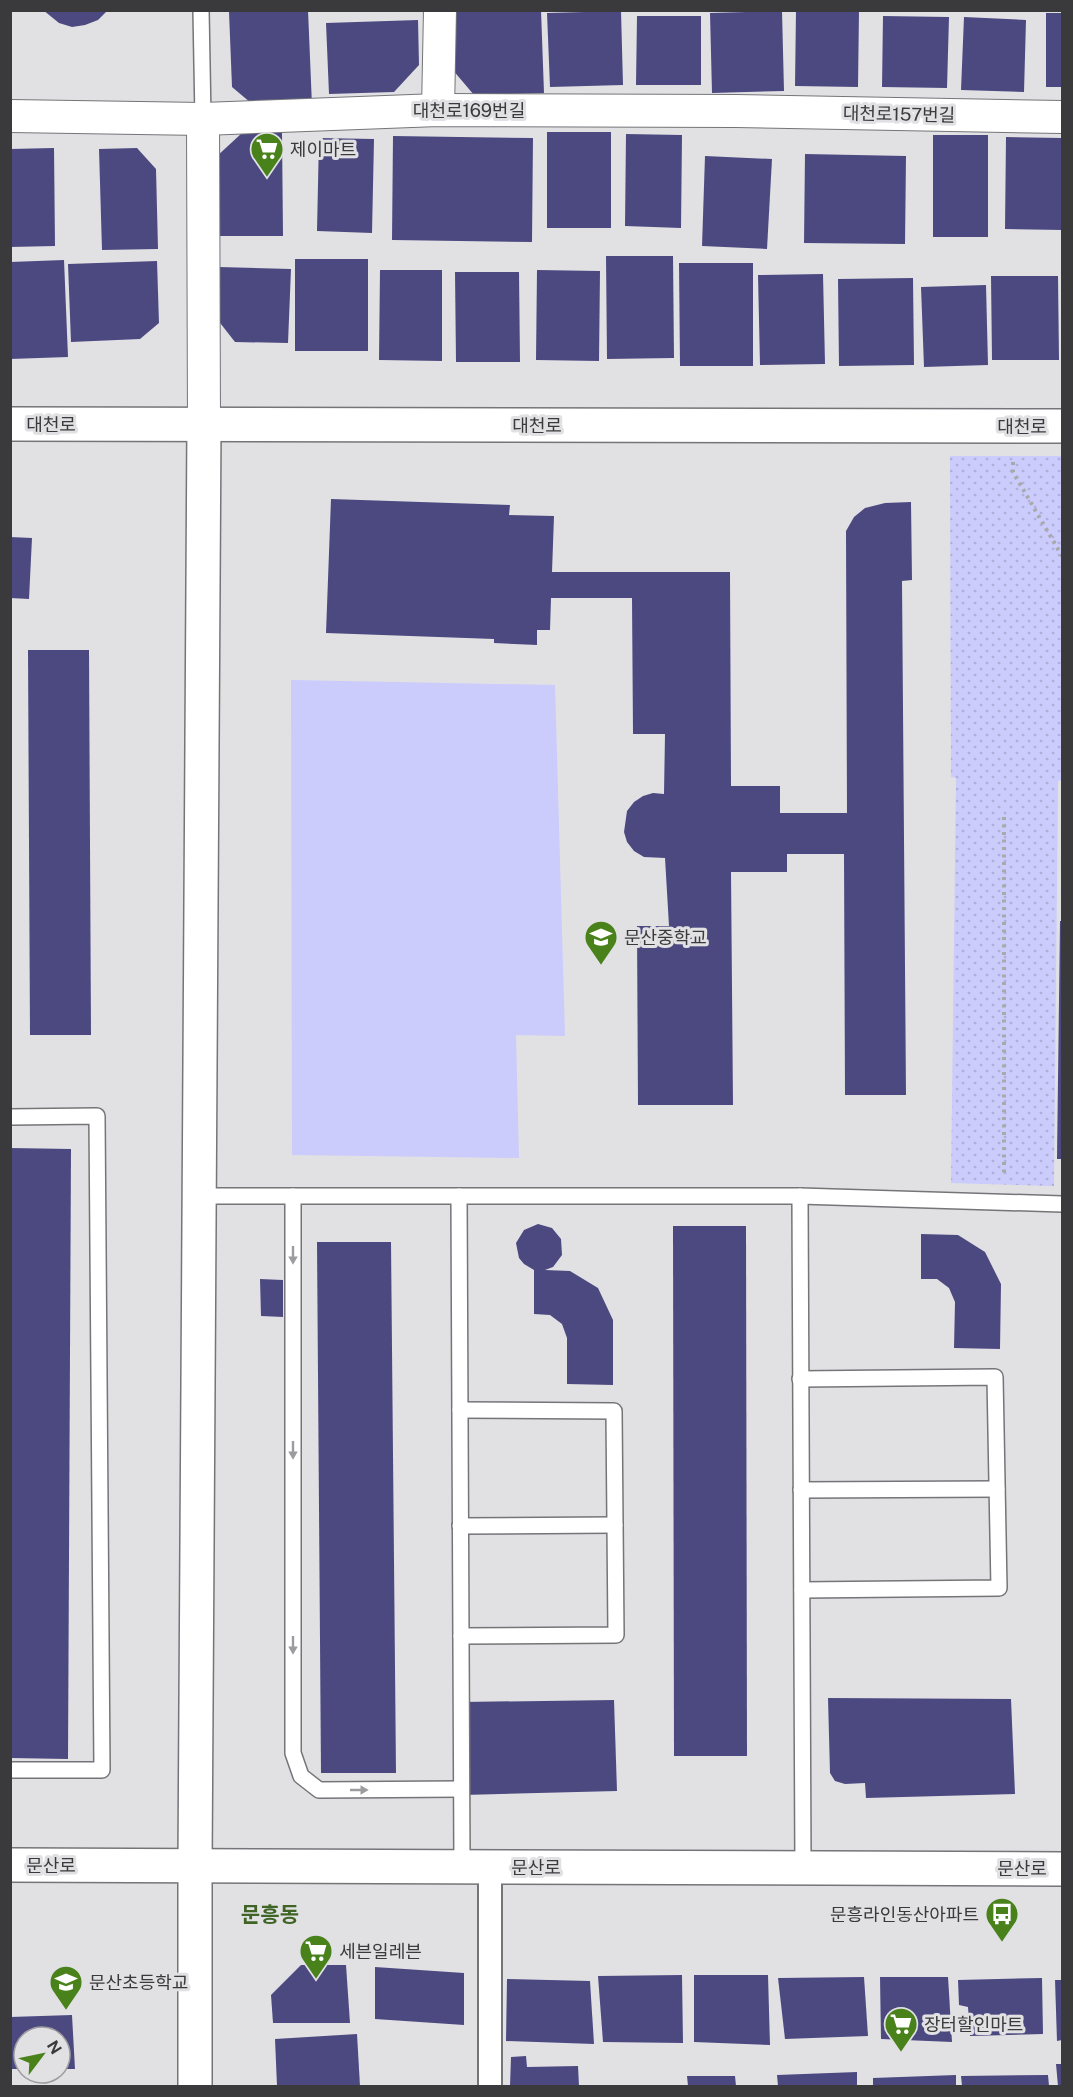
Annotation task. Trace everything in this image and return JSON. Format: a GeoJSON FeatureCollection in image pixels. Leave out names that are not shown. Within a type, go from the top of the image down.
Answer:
{"type":"FeatureCollection","features":[{"type":"Feature","properties":{"kind":"street"},"geometry":{"type":"LineString","coordinates":[[438,110],[440,10]]}},
{"type":"Feature","properties":{"kind":"street","name":"대천로169번길"},"geometry":{"type":"LineString","coordinates":[[10,116],[203,119],[438,110],[736,111]]}},
{"type":"Feature","properties":{"kind":"street","name":"대천로157번길"},"geometry":{"type":"LineString","coordinates":[[736,111],[1062,117]]}},
{"type":"Feature","properties":{"kind":"street"},"geometry":{"type":"LineString","coordinates":[[195,2086],[204,424],[203,119]]}},
{"type":"Feature","properties":{"kind":"street","name":"대천로"},"geometry":{"type":"LineString","coordinates":[[10,424],[1062,426]]}},
{"type":"Feature","properties":{"kind":"street","name":"문산로"},"geometry":{"type":"LineString","coordinates":[[10,1865],[1062,1869]]}},
{"type":"Feature","properties":{"kind":"street"},"geometry":{"type":"LineString","coordinates":[[476,1867],[490,2086]]}},
{"type":"Feature","properties":{"kind":"lane"},"geometry":{"type":"LineString","coordinates":[[201,10],[203,119]]}},
{"type":"Feature","properties":{"kind":"lane"},"geometry":{"type":"LineString","coordinates":[[10,1117],[97,1116],[102,1770],[10,1770]]}},
{"type":"Feature","properties":{"kind":"lane"},"geometry":{"type":"LineString","coordinates":[[199,1196],[800,1196],[1062,1204]]}},
{"type":"Feature","properties":{"kind":"lane"},"geometry":{"type":"LineString","coordinates":[[293,1196],[293,1753],[301,1776],[319,1790],[461,1789]]}},
{"type":"Feature","properties":{"kind":"lane"},"geometry":{"type":"LineString","coordinates":[[459,1196],[461,1789],[476,1867]]}},
{"type":"Feature","properties":{"kind":"lane"},"geometry":{"type":"LineString","coordinates":[[800,1196],[802,1868]]}},
{"type":"Feature","properties":{"kind":"lane"},"geometry":{"type":"LineString","coordinates":[[800,1379],[996,1377],[999,1588],[802,1590]]}},
{"type":"Feature","properties":{"kind":"lane"},"geometry":{"type":"LineString","coordinates":[[460,1410],[614,1411],[615,1525],[615,1635],[461,1635]]}},
{"type":"Feature","properties":{"kind":"lane"},"geometry":{"type":"LineString","coordinates":[[801,1490],[997,1489]]}},
{"type":"Feature","properties":{"kind":"lane"},"geometry":{"type":"LineString","coordinates":[[460,1526],[615,1525]]}},
{"type":"Feature","properties":{"kind":"path"},"geometry":{"type":"LineString","coordinates":[[1011,426],[1013,472],[1062,556]]}},
{"type":"Feature","properties":{"kind":"path"},"geometry":{"type":"LineString","coordinates":[[1004,817],[1004,1202]]}},
{"type":"Feature","properties":{"kind":"shaded area"},"geometry":{"type":"Polygon","coordinates":[[[950,456],[1062,456],[1062,780],[1058,781],[1054,1186],[951,1183],[956,778],[951,777],[950,456]]]}},
{"type":"Feature","properties":{"kind":"shaded area"},"geometry":{"type":"Polygon","coordinates":[[[291,680],[555,685],[565,1036],[516,1035],[519,1158],[292,1155],[291,680]]]}},
{"type":"Feature","properties":{"kind":"building"},"geometry":{"type":"Polygon","coordinates":[[[43,10],[108,10],[98,20],[72,27],[59,23],[43,10]]]}},
{"type":"Feature","properties":{"kind":"building"},"geometry":{"type":"Polygon","coordinates":[[[308,10],[312,106],[257,108],[232,87],[229,12],[308,10]]]}},
{"type":"Feature","properties":{"kind":"building"},"geometry":{"type":"Polygon","coordinates":[[[541,10],[544,93],[474,95],[452,69],[450,12],[541,10]]]}},
{"type":"Feature","properties":{"kind":"building"},"geometry":{"type":"Polygon","coordinates":[[[796,10],[859,10],[858,87],[795,86],[796,10]]]}},
{"type":"Feature","properties":{"kind":"building"},"geometry":{"type":"Polygon","coordinates":[[[621,11],[623,85],[550,87],[547,13],[621,11]]]}},
{"type":"Feature","properties":{"kind":"building"},"geometry":{"type":"Polygon","coordinates":[[[782,11],[784,91],[712,93],[710,13],[782,11]]]}},
{"type":"Feature","properties":{"kind":"building"},"geometry":{"type":"Polygon","coordinates":[[[1046,13],[1062,13],[1062,87],[1046,87],[1046,13]]]}},
{"type":"Feature","properties":{"kind":"building"},"geometry":{"type":"Polygon","coordinates":[[[637,16],[701,16],[701,85],[636,85],[637,16]]]}},
{"type":"Feature","properties":{"kind":"building"},"geometry":{"type":"Polygon","coordinates":[[[883,16],[949,17],[947,88],[882,87],[883,16]]]}},
{"type":"Feature","properties":{"kind":"building"},"geometry":{"type":"Polygon","coordinates":[[[964,17],[1026,20],[1024,92],[961,90],[964,17]]]}},
{"type":"Feature","properties":{"kind":"building"},"geometry":{"type":"Polygon","coordinates":[[[418,20],[419,65],[394,92],[329,94],[326,23],[418,20]]]}},
{"type":"Feature","properties":{"kind":"building"},"geometry":{"type":"Polygon","coordinates":[[[547,132],[611,132],[611,228],[547,228],[547,132]]]}},
{"type":"Feature","properties":{"kind":"building"},"geometry":{"type":"Polygon","coordinates":[[[242,133],[282,133],[283,236],[216,236],[216,157],[242,133]]]}},
{"type":"Feature","properties":{"kind":"building"},"geometry":{"type":"Polygon","coordinates":[[[626,134],[682,135],[681,228],[625,226],[626,134]]]}},
{"type":"Feature","properties":{"kind":"building"},"geometry":{"type":"Polygon","coordinates":[[[933,135],[988,135],[988,237],[933,237],[933,135]]]}},
{"type":"Feature","properties":{"kind":"building"},"geometry":{"type":"Polygon","coordinates":[[[393,136],[533,138],[532,242],[392,240],[393,136]]]}},
{"type":"Feature","properties":{"kind":"building"},"geometry":{"type":"Polygon","coordinates":[[[1006,137],[1062,138],[1062,230],[1005,229],[1006,137]]]}},
{"type":"Feature","properties":{"kind":"building"},"geometry":{"type":"Polygon","coordinates":[[[319,138],[374,139],[372,233],[317,231],[319,138]]]}},
{"type":"Feature","properties":{"kind":"building"},"geometry":{"type":"Polygon","coordinates":[[[54,148],[55,246],[10,247],[10,149],[54,148]]]}},
{"type":"Feature","properties":{"kind":"building"},"geometry":{"type":"Polygon","coordinates":[[[137,148],[156,169],[158,249],[102,250],[99,149],[137,148]]]}},
{"type":"Feature","properties":{"kind":"building"},"geometry":{"type":"Polygon","coordinates":[[[805,154],[906,156],[905,244],[804,243],[805,154]]]}},
{"type":"Feature","properties":{"kind":"building"},"geometry":{"type":"Polygon","coordinates":[[[705,156],[772,159],[767,249],[702,246],[705,156]]]}},
{"type":"Feature","properties":{"kind":"building"},"geometry":{"type":"Polygon","coordinates":[[[606,256],[673,256],[674,358],[607,359],[606,256]]]}},
{"type":"Feature","properties":{"kind":"building"},"geometry":{"type":"Polygon","coordinates":[[[295,259],[368,259],[368,351],[295,351],[295,259]]]}},
{"type":"Feature","properties":{"kind":"building"},"geometry":{"type":"Polygon","coordinates":[[[64,260],[68,357],[10,359],[10,262],[64,260]]]}},
{"type":"Feature","properties":{"kind":"building"},"geometry":{"type":"Polygon","coordinates":[[[157,261],[159,323],[140,339],[71,342],[68,264],[157,261]]]}},
{"type":"Feature","properties":{"kind":"building"},"geometry":{"type":"Polygon","coordinates":[[[679,263],[753,263],[753,366],[680,366],[679,263]]]}},
{"type":"Feature","properties":{"kind":"building"},"geometry":{"type":"Polygon","coordinates":[[[219,267],[291,269],[288,343],[235,342],[217,319],[219,267]]]}},
{"type":"Feature","properties":{"kind":"building"},"geometry":{"type":"Polygon","coordinates":[[[380,270],[442,270],[442,361],[379,360],[380,270]]]}},
{"type":"Feature","properties":{"kind":"building"},"geometry":{"type":"Polygon","coordinates":[[[537,270],[600,271],[599,361],[536,360],[537,270]]]}},
{"type":"Feature","properties":{"kind":"building"},"geometry":{"type":"Polygon","coordinates":[[[455,272],[519,272],[520,362],[456,362],[455,272]]]}},
{"type":"Feature","properties":{"kind":"building"},"geometry":{"type":"Polygon","coordinates":[[[823,274],[825,364],[760,365],[758,275],[823,274]]]}},
{"type":"Feature","properties":{"kind":"building"},"geometry":{"type":"Polygon","coordinates":[[[991,276],[1058,276],[1059,360],[992,360],[991,276]]]}},
{"type":"Feature","properties":{"kind":"building"},"geometry":{"type":"Polygon","coordinates":[[[913,278],[914,365],[839,366],[838,279],[913,278]]]}},
{"type":"Feature","properties":{"kind":"building"},"geometry":{"type":"Polygon","coordinates":[[[986,285],[988,365],[924,367],[921,287],[986,285]]]}},
{"type":"Feature","properties":{"kind":"building"},"geometry":{"type":"Polygon","coordinates":[[[331,499],[510,505],[509,515],[554,516],[552,572],[730,572],[731,786],[780,786],[780,813],[847,813],[846,531],[854,517],[865,508],[885,503],[911,502],[912,580],[902,581],[906,1095],[845,1095],[844,854],[787,854],[787,872],[731,872],[733,1105],[638,1105],[637,926],[669,926],[665,858],[644,857],[634,851],[627,842],[624,832],[627,811],[634,802],[653,793],[664,794],[665,734],[633,734],[632,598],[551,598],[550,630],[537,630],[537,645],[494,643],[494,639],[326,633],[331,499]]]}},
{"type":"Feature","properties":{"kind":"building"},"geometry":{"type":"Polygon","coordinates":[[[10,537],[32,538],[29,599],[10,598],[10,537]]]}},
{"type":"Feature","properties":{"kind":"building"},"geometry":{"type":"Polygon","coordinates":[[[28,650],[89,650],[91,1035],[30,1035],[28,650]]]}},
{"type":"Feature","properties":{"kind":"building"},"geometry":{"type":"Polygon","coordinates":[[[1060,921],[1062,921],[1062,1159],[1057,1159],[1060,921]]]}},
{"type":"Feature","properties":{"kind":"building"},"geometry":{"type":"Polygon","coordinates":[[[10,1148],[71,1149],[68,1759],[10,1758],[10,1148]]]}},
{"type":"Feature","properties":{"kind":"building"},"geometry":{"type":"Polygon","coordinates":[[[538,1224],[552,1228],[561,1239],[562,1255],[553,1267],[545,1270],[570,1271],[598,1288],[613,1320],[613,1385],[567,1384],[567,1338],[562,1324],[550,1315],[534,1314],[534,1270],[519,1258],[516,1243],[524,1230],[538,1224]]]}},
{"type":"Feature","properties":{"kind":"building"},"geometry":{"type":"Polygon","coordinates":[[[673,1226],[746,1226],[747,1756],[674,1756],[673,1226]]]}},
{"type":"Feature","properties":{"kind":"building"},"geometry":{"type":"Polygon","coordinates":[[[921,1234],[958,1235],[985,1252],[1001,1284],[1000,1349],[954,1348],[955,1302],[949,1288],[937,1279],[921,1279],[921,1234]]]}},
{"type":"Feature","properties":{"kind":"building"},"geometry":{"type":"Polygon","coordinates":[[[317,1242],[391,1242],[396,1773],[321,1773],[317,1242]]]}},
{"type":"Feature","properties":{"kind":"building"},"geometry":{"type":"Polygon","coordinates":[[[260,1279],[283,1280],[283,1317],[261,1316],[260,1279]]]}},
{"type":"Feature","properties":{"kind":"building"},"geometry":{"type":"Polygon","coordinates":[[[828,1698],[1011,1699],[1015,1794],[866,1798],[865,1783],[845,1784],[835,1781],[830,1773],[828,1698]]]}},
{"type":"Feature","properties":{"kind":"building"},"geometry":{"type":"Polygon","coordinates":[[[614,1700],[617,1791],[463,1795],[462,1702],[614,1700]]]}},
{"type":"Feature","properties":{"kind":"building","name":"세븐일레븐"},"geometry":{"type":"Polygon","coordinates":[[[301,1965],[346,1965],[350,2023],[273,2023],[271,1995],[301,1965]]]}},
{"type":"Feature","properties":{"kind":"building"},"geometry":{"type":"Polygon","coordinates":[[[375,1967],[464,1973],[464,2025],[375,2019],[375,1967]]]}},
{"type":"Feature","properties":{"kind":"building"},"geometry":{"type":"Polygon","coordinates":[[[682,1975],[683,2043],[603,2042],[598,1976],[682,1975]]]}},
{"type":"Feature","properties":{"kind":"building"},"geometry":{"type":"Polygon","coordinates":[[[694,1975],[768,1975],[770,2045],[694,2042],[694,1975]]]}},
{"type":"Feature","properties":{"kind":"building"},"geometry":{"type":"Polygon","coordinates":[[[864,1977],[868,2036],[785,2039],[778,1978],[864,1977]]]}},
{"type":"Feature","properties":{"kind":"building"},"geometry":{"type":"Polygon","coordinates":[[[880,1977],[948,1977],[952,2042],[881,2039],[880,1977]]]}},
{"type":"Feature","properties":{"kind":"building"},"geometry":{"type":"Polygon","coordinates":[[[1042,1978],[1043,2034],[970,2036],[968,2007],[959,2005],[958,1980],[1042,1978]]]}},
{"type":"Feature","properties":{"kind":"building"},"geometry":{"type":"Polygon","coordinates":[[[507,1979],[590,1981],[594,2044],[506,2041],[507,1979]]]}},
{"type":"Feature","properties":{"kind":"building"},"geometry":{"type":"Polygon","coordinates":[[[1055,1980],[1062,1980],[1062,2040],[1057,2041],[1055,1980]]]}},
{"type":"Feature","properties":{"kind":"building"},"geometry":{"type":"Polygon","coordinates":[[[72,2015],[75,2069],[72,2069],[72,2025],[12,2025],[12,2069],[10,2069],[10,2017],[72,2015]]]}},
{"type":"Feature","properties":{"kind":"building"},"geometry":{"type":"Polygon","coordinates":[[[357,2034],[360,2086],[277,2086],[275,2039],[357,2034]]]}},
{"type":"Feature","properties":{"kind":"building"},"geometry":{"type":"Polygon","coordinates":[[[526,2056],[527,2067],[578,2066],[579,2086],[510,2086],[511,2057],[526,2056]]]}},
{"type":"Feature","properties":{"kind":"building"},"geometry":{"type":"Polygon","coordinates":[[[1056,2064],[1062,2064],[1062,2086],[1058,2086],[1056,2064]]]}},
{"type":"Feature","properties":{"kind":"building"},"geometry":{"type":"Polygon","coordinates":[[[857,2072],[857,2086],[778,2086],[777,2075],[857,2072]]]}},
{"type":"Feature","properties":{"kind":"building"},"geometry":{"type":"Polygon","coordinates":[[[956,2075],[956,2086],[873,2086],[873,2078],[956,2075]]]}},
{"type":"Feature","properties":{"kind":"building"},"geometry":{"type":"Polygon","coordinates":[[[1048,2075],[1049,2086],[962,2086],[961,2076],[1048,2075]]]}},
{"type":"Feature","properties":{"kind":"building"},"geometry":{"type":"Polygon","coordinates":[[[687,2076],[735,2076],[736,2086],[688,2086],[687,2076]]]}},
{"type":"Feature","properties":{"kind":"place","name":"제이마트"},"geometry":{"type":"Point","coordinates":[267,178]}},
{"type":"Feature","properties":{"kind":"place","name":"문산중학교"},"geometry":{"type":"Point","coordinates":[601,966]}},
{"type":"Feature","properties":{"kind":"place","name":"문흥라인동산아파트"},"geometry":{"type":"Point","coordinates":[1002,1943]}},
{"type":"Feature","properties":{"kind":"place","name":"세븐일레븐"},"geometry":{"type":"Point","coordinates":[316,1980]}},
{"type":"Feature","properties":{"kind":"place","name":"문산초등학교"},"geometry":{"type":"Point","coordinates":[66,2011]}},
{"type":"Feature","properties":{"kind":"place","name":"장터할인마트"},"geometry":{"type":"Point","coordinates":[901,2053]}},
{"type":"Feature","properties":{"kind":"district","name":"문흥동"},"geometry":{"type":"Point","coordinates":[270,1914]}}]}
